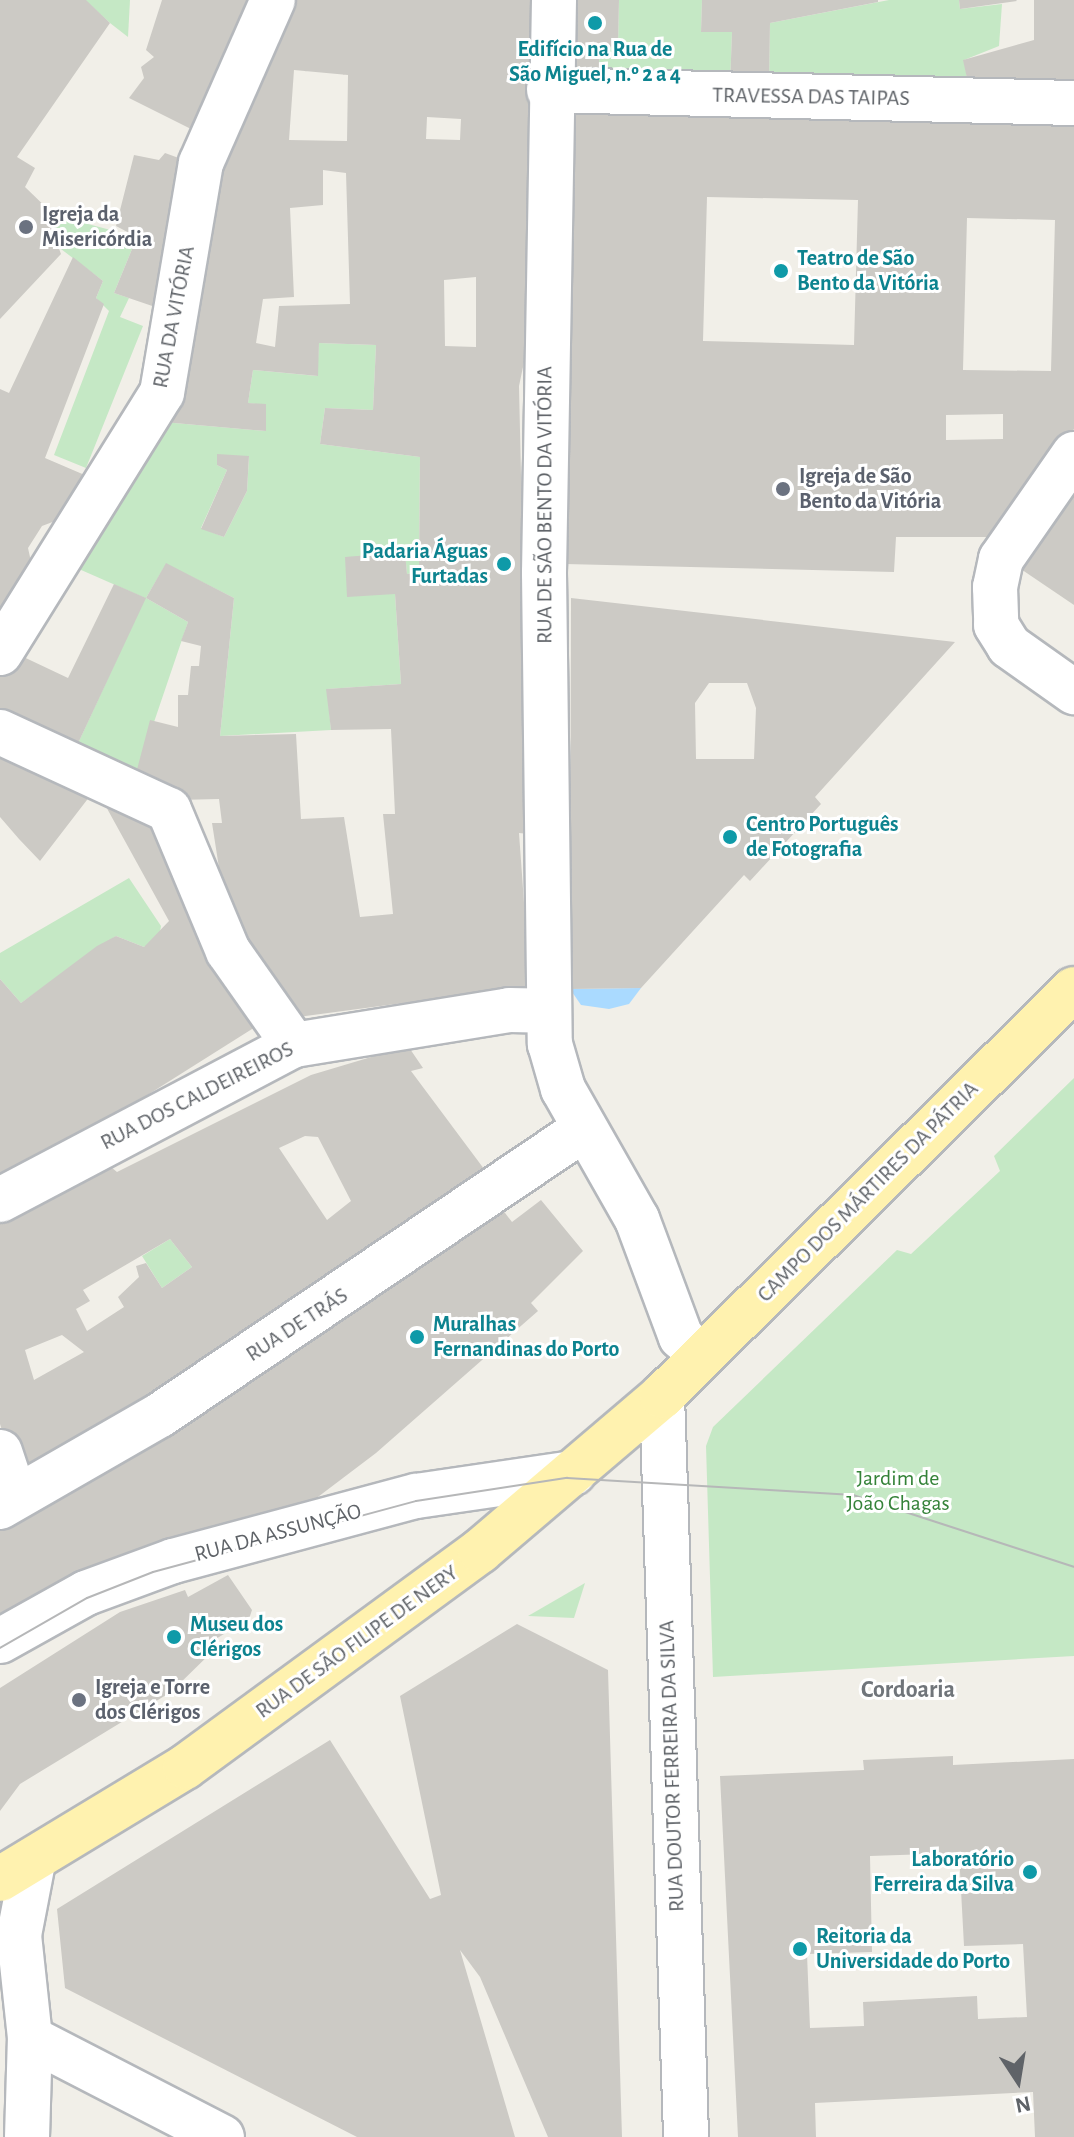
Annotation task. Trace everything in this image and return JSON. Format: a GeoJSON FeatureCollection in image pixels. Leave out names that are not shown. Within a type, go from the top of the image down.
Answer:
{"type":"FeatureCollection","features":[{"type":"Feature","properties":{"kind":"main road","name":"CAMPO DOS MÁRTIRES DA PÁTRIA"},"geometry":{"type":"LineString","coordinates":[[662,1396],[1074,989]]}},
{"type":"Feature","properties":{"kind":"main road","name":"RUA DE SÃO FILIPE DE NERY"},"geometry":{"type":"LineString","coordinates":[[16,1871],[310,1681],[573,1473],[662,1396]]}},
{"type":"Feature","properties":{"kind":"street","name":"RUA DA VITÓRIA"},"geometry":{"type":"LineString","coordinates":[[0,653],[162,393],[201,163],[273,0]]}},
{"type":"Feature","properties":{"kind":"street","name":"RUA DE SÃO BENTO DA VITÓRIA"},"geometry":{"type":"LineString","coordinates":[[554,0],[549,90],[548,1011],[563,1089],[629,1202],[681,1337],[702,1356]]}},
{"type":"Feature","properties":{"kind":"street","name":"TRAVESSA DAS TAIPAS"},"geometry":{"type":"LineString","coordinates":[[549,90],[1074,103]]}},
{"type":"Feature","properties":{"kind":"street"},"geometry":{"type":"LineString","coordinates":[[1074,454],[1001,559],[995,587],[996,625],[1009,646],[1074,692]]}},
{"type":"Feature","properties":{"kind":"street"},"geometry":{"type":"LineString","coordinates":[[0,732],[169,810],[228,951],[294,1045]]}},
{"type":"Feature","properties":{"kind":"street","name":"RUA DOS CALDEIREIROS"},"geometry":{"type":"LineString","coordinates":[[0,1200],[294,1045],[509,1010],[548,1011]]}},
{"type":"Feature","properties":{"kind":"street","name":"RUA DE TRÁS"},"geometry":{"type":"LineString","coordinates":[[8,1502],[160,1415],[584,1129]]}},
{"type":"Feature","properties":{"kind":"street","name":"RUA DOUTOR FERREIRA DA SILVA"},"geometry":{"type":"LineString","coordinates":[[662,1396],[686,2137]]}},
{"type":"Feature","properties":{"kind":"street"},"geometry":{"type":"LineString","coordinates":[[0,1452],[8,1502]]}},
{"type":"Feature","properties":{"kind":"street","name":"RUA DA ASSUNÇÃO"},"geometry":{"type":"LineString","coordinates":[[0,1641],[77,1597],[173,1561],[416,1496],[573,1473]]}},
{"type":"Feature","properties":{"kind":"street","name":"RUA DE SÃO FILIPE DE NERY"},"geometry":{"type":"LineString","coordinates":[[16,1871],[30,2038],[27,2137]]}},
{"type":"Feature","properties":{"kind":"street"},"geometry":{"type":"LineString","coordinates":[[30,2038],[222,2137]]}},
{"type":"Feature","properties":{"kind":"green space"},"geometry":{"type":"Polygon","coordinates":[[[85,0],[130,0],[128,37],[110,23],[85,0]]]}},
{"type":"Feature","properties":{"kind":"green space"},"geometry":{"type":"Polygon","coordinates":[[[619,0],[702,0],[701,32],[732,32],[730,85],[598,80],[600,48],[618,46],[619,0]]]}},
{"type":"Feature","properties":{"kind":"green space"},"geometry":{"type":"Polygon","coordinates":[[[889,0],[959,0],[960,9],[1002,4],[999,46],[964,60],[968,83],[769,86],[770,23],[889,0]]]}},
{"type":"Feature","properties":{"kind":"green space"},"geometry":{"type":"Polygon","coordinates":[[[54,215],[137,237],[114,293],[129,298],[120,317],[143,326],[86,468],[54,455],[109,311],[96,298],[103,281],[61,249],[49,222],[54,215]]]}},
{"type":"Feature","properties":{"kind":"green space"},"geometry":{"type":"Polygon","coordinates":[[[319,343],[376,345],[373,410],[325,408],[320,444],[420,457],[419,572],[407,574],[405,553],[395,594],[401,684],[327,689],[331,730],[220,736],[234,598],[166,564],[146,598],[188,622],[134,781],[74,752],[145,598],[72,566],[163,422],[266,431],[266,405],[248,403],[253,370],[317,376],[319,343]],[[217,455],[217,465],[227,470],[201,528],[224,537],[247,491],[249,457],[217,455]]]}},
{"type":"Feature","properties":{"kind":"green space"},"geometry":{"type":"Polygon","coordinates":[[[129,878],[161,926],[159,938],[144,947],[116,936],[21,1003],[0,979],[0,953],[129,878]]]}},
{"type":"Feature","properties":{"kind":"green space","name":"Jardim de João Chagas"},"geometry":{"type":"Polygon","coordinates":[[[1074,1078],[1074,1656],[713,1677],[706,1446],[713,1427],[897,1250],[911,1254],[1000,1171],[994,1156],[1074,1078]]]}},
{"type":"Feature","properties":{"kind":"green space"},"geometry":{"type":"Polygon","coordinates":[[[170,1239],[192,1267],[162,1288],[142,1256],[170,1239]]]}},
{"type":"Feature","properties":{"kind":"green space"},"geometry":{"type":"Polygon","coordinates":[[[585,1583],[574,1618],[528,1616],[585,1583]]]}},
{"type":"Feature","properties":{"kind":"water"},"geometry":{"type":"Polygon","coordinates":[[[641,988],[629,1004],[609,1009],[581,1005],[570,989],[641,988]]]}},
{"type":"Feature","properties":{"kind":"building"},"geometry":{"type":"Polygon","coordinates":[[[0,0],[86,0],[110,23],[17,157],[35,168],[25,187],[54,215],[49,222],[61,254],[0,319],[0,0]]]}},
{"type":"Feature","properties":{"kind":"building"},"geometry":{"type":"Polygon","coordinates":[[[162,0],[256,0],[197,132],[129,98],[144,78],[141,67],[154,57],[146,50],[162,0]]]}},
{"type":"Feature","properties":{"kind":"building"},"geometry":{"type":"Polygon","coordinates":[[[294,0],[535,0],[527,348],[519,386],[529,834],[519,833],[530,986],[283,1019],[222,887],[212,823],[222,823],[219,799],[177,800],[134,781],[150,720],[178,727],[178,695],[188,695],[191,666],[199,666],[201,646],[181,641],[188,622],[146,598],[166,563],[234,598],[220,736],[296,734],[301,819],[344,817],[360,917],[393,914],[383,814],[395,814],[391,729],[331,730],[326,689],[401,684],[395,594],[347,597],[345,557],[405,552],[407,574],[419,572],[420,457],[320,444],[325,408],[373,410],[376,345],[319,343],[318,376],[253,370],[248,403],[266,404],[266,431],[163,422],[217,166],[294,0]],[[294,70],[289,140],[347,141],[348,75],[294,70]],[[427,117],[426,139],[460,140],[461,119],[427,117]],[[323,170],[323,205],[290,208],[294,297],[263,299],[256,343],[275,347],[279,306],[350,304],[346,173],[323,170]],[[476,277],[444,280],[445,346],[476,347],[476,277]]]}},
{"type":"Feature","properties":{"kind":"building","name":"Edifício na Rua de São Miguel, n.º 2 a 4"},"geometry":{"type":"Polygon","coordinates":[[[571,0],[619,0],[618,46],[600,48],[598,80],[568,81],[571,0]]]}},
{"type":"Feature","properties":{"kind":"building"},"geometry":{"type":"Polygon","coordinates":[[[702,0],[878,2],[770,23],[769,86],[730,85],[732,32],[701,32],[702,0]]]}},
{"type":"Feature","properties":{"kind":"building"},"geometry":{"type":"Polygon","coordinates":[[[959,0],[1016,0],[1017,1],[960,9],[959,0]]]}},
{"type":"Feature","properties":{"kind":"building"},"geometry":{"type":"Polygon","coordinates":[[[1034,0],[1074,0],[1074,89],[968,83],[963,60],[1034,40],[1034,0]]]}},
{"type":"Feature","properties":{"kind":"building"},"geometry":{"type":"Polygon","coordinates":[[[567,102],[1074,110],[1074,429],[998,537],[896,537],[894,572],[565,564],[567,102]],[[707,197],[703,341],[854,345],[858,200],[707,197]],[[967,218],[963,370],[1051,371],[1055,220],[967,218]],[[1003,414],[946,415],[946,440],[1003,439],[1003,414]]]}},
{"type":"Feature","properties":{"kind":"building"},"geometry":{"type":"Polygon","coordinates":[[[165,153],[187,161],[167,311],[114,293],[137,237],[116,226],[134,155],[159,160],[165,153]]]}},
{"type":"Feature","properties":{"kind":"building"},"geometry":{"type":"Polygon","coordinates":[[[73,257],[103,281],[96,298],[104,304],[45,458],[94,479],[71,515],[42,526],[28,548],[34,575],[0,629],[0,389],[9,393],[73,257]]]}},
{"type":"Feature","properties":{"kind":"building"},"geometry":{"type":"Polygon","coordinates":[[[217,454],[249,456],[247,491],[224,537],[201,529],[227,470],[217,465],[217,454]]]}},
{"type":"Feature","properties":{"kind":"building"},"geometry":{"type":"Polygon","coordinates":[[[1074,482],[1074,605],[1015,565],[1074,482]]]}},
{"type":"Feature","properties":{"kind":"building"},"geometry":{"type":"Polygon","coordinates":[[[114,584],[146,598],[74,752],[0,717],[0,672],[13,652],[68,678],[114,584]]]}},
{"type":"Feature","properties":{"kind":"building"},"geometry":{"type":"Polygon","coordinates":[[[571,598],[955,642],[815,797],[821,804],[750,881],[744,875],[641,988],[570,989],[571,598]],[[709,683],[695,703],[696,759],[754,759],[756,708],[747,683],[709,683]]]}},
{"type":"Feature","properties":{"kind":"building"},"geometry":{"type":"Polygon","coordinates":[[[0,748],[143,805],[268,1019],[0,1188],[0,979],[21,1003],[97,946],[116,936],[144,947],[169,921],[104,803],[90,796],[40,861],[0,817],[0,748]]]}},
{"type":"Feature","properties":{"kind":"building"},"geometry":{"type":"Polygon","coordinates":[[[408,1046],[423,1068],[411,1071],[493,1181],[18,1481],[0,1424],[0,1217],[111,1167],[117,1172],[311,1075],[408,1046]],[[305,1136],[279,1148],[327,1220],[351,1201],[318,1137],[305,1136]],[[170,1239],[83,1290],[90,1301],[76,1309],[87,1331],[124,1307],[118,1297],[139,1277],[136,1266],[146,1263],[162,1288],[192,1267],[170,1239]],[[62,1335],[25,1350],[34,1380],[84,1352],[62,1335]]]}},
{"type":"Feature","properties":{"kind":"building"},"geometry":{"type":"Polygon","coordinates":[[[541,1200],[583,1251],[531,1303],[538,1311],[376,1453],[306,1506],[99,1563],[0,1620],[0,1522],[499,1205],[512,1222],[541,1200]]]}},
{"type":"Feature","properties":{"kind":"building","name":"Igreja e Torre dos Clérigos"},"geometry":{"type":"Polygon","coordinates":[[[228,1575],[252,1610],[249,1619],[214,1640],[218,1646],[171,1692],[20,1784],[0,1811],[0,1688],[120,1612],[185,1590],[188,1597],[228,1575]]]}},
{"type":"Feature","properties":{"kind":"building"},"geometry":{"type":"Polygon","coordinates":[[[517,1624],[608,1670],[622,2137],[548,2137],[480,1977],[460,1950],[515,2137],[357,2137],[65,1988],[57,1909],[330,1740],[430,1899],[441,1895],[400,1696],[517,1624]]]}},
{"type":"Feature","properties":{"kind":"building","name":"Reitoria da Universidade do Porto"},"geometry":{"type":"Polygon","coordinates":[[[953,1756],[953,1765],[1074,1759],[1074,2137],[1035,2137],[1033,2092],[815,2103],[816,2137],[738,2137],[720,1776],[864,1770],[863,1760],[953,1756]],[[959,1853],[870,1856],[872,1952],[807,1954],[810,2028],[864,2026],[863,2002],[977,1996],[978,2019],[1027,2017],[1023,1944],[964,1946],[959,1853]]]}},
{"type":"Feature","properties":{"kind":"tram line"},"geometry":{"type":"LineString","coordinates":[[0,1648],[87,1598],[153,1572],[416,1501],[567,1478],[853,1495],[1074,1567]]}},
{"type":"Feature","properties":{"kind":"place","name":"Edifício na Rua de São Miguel, n.º 2 a 4"},"geometry":{"type":"Point","coordinates":[595,23]}},
{"type":"Feature","properties":{"kind":"place","name":"Igreja da Misericórdia"},"geometry":{"type":"Point","coordinates":[26,227]}},
{"type":"Feature","properties":{"kind":"place","name":"Teatro de São Bento da Vitória"},"geometry":{"type":"Point","coordinates":[781,271]}},
{"type":"Feature","properties":{"kind":"place","name":"Igreja de São Bento da Vitória"},"geometry":{"type":"Point","coordinates":[783,489]}},
{"type":"Feature","properties":{"kind":"place","name":"Padaria Águas Furtadas"},"geometry":{"type":"Point","coordinates":[504,564]}},
{"type":"Feature","properties":{"kind":"place","name":"Centro Português de Fotografia"},"geometry":{"type":"Point","coordinates":[730,837]}},
{"type":"Feature","properties":{"kind":"place","name":"Muralhas Fernandinas do Porto"},"geometry":{"type":"Point","coordinates":[417,1337]}},
{"type":"Feature","properties":{"kind":"place","name":"Museu dos Clérigos"},"geometry":{"type":"Point","coordinates":[174,1637]}},
{"type":"Feature","properties":{"kind":"place","name":"Igreja e Torre dos Clérigos"},"geometry":{"type":"Point","coordinates":[79,1700]}},
{"type":"Feature","properties":{"kind":"place","name":"Laboratório Ferreira da Silva"},"geometry":{"type":"Point","coordinates":[1030,1872]}},
{"type":"Feature","properties":{"kind":"place","name":"Reitoria da Universidade do Porto"},"geometry":{"type":"Point","coordinates":[800,1949]}},
{"type":"Feature","properties":{"kind":"district","name":"Cordoaria"},"geometry":{"type":"Point","coordinates":[908,1691]}}]}
